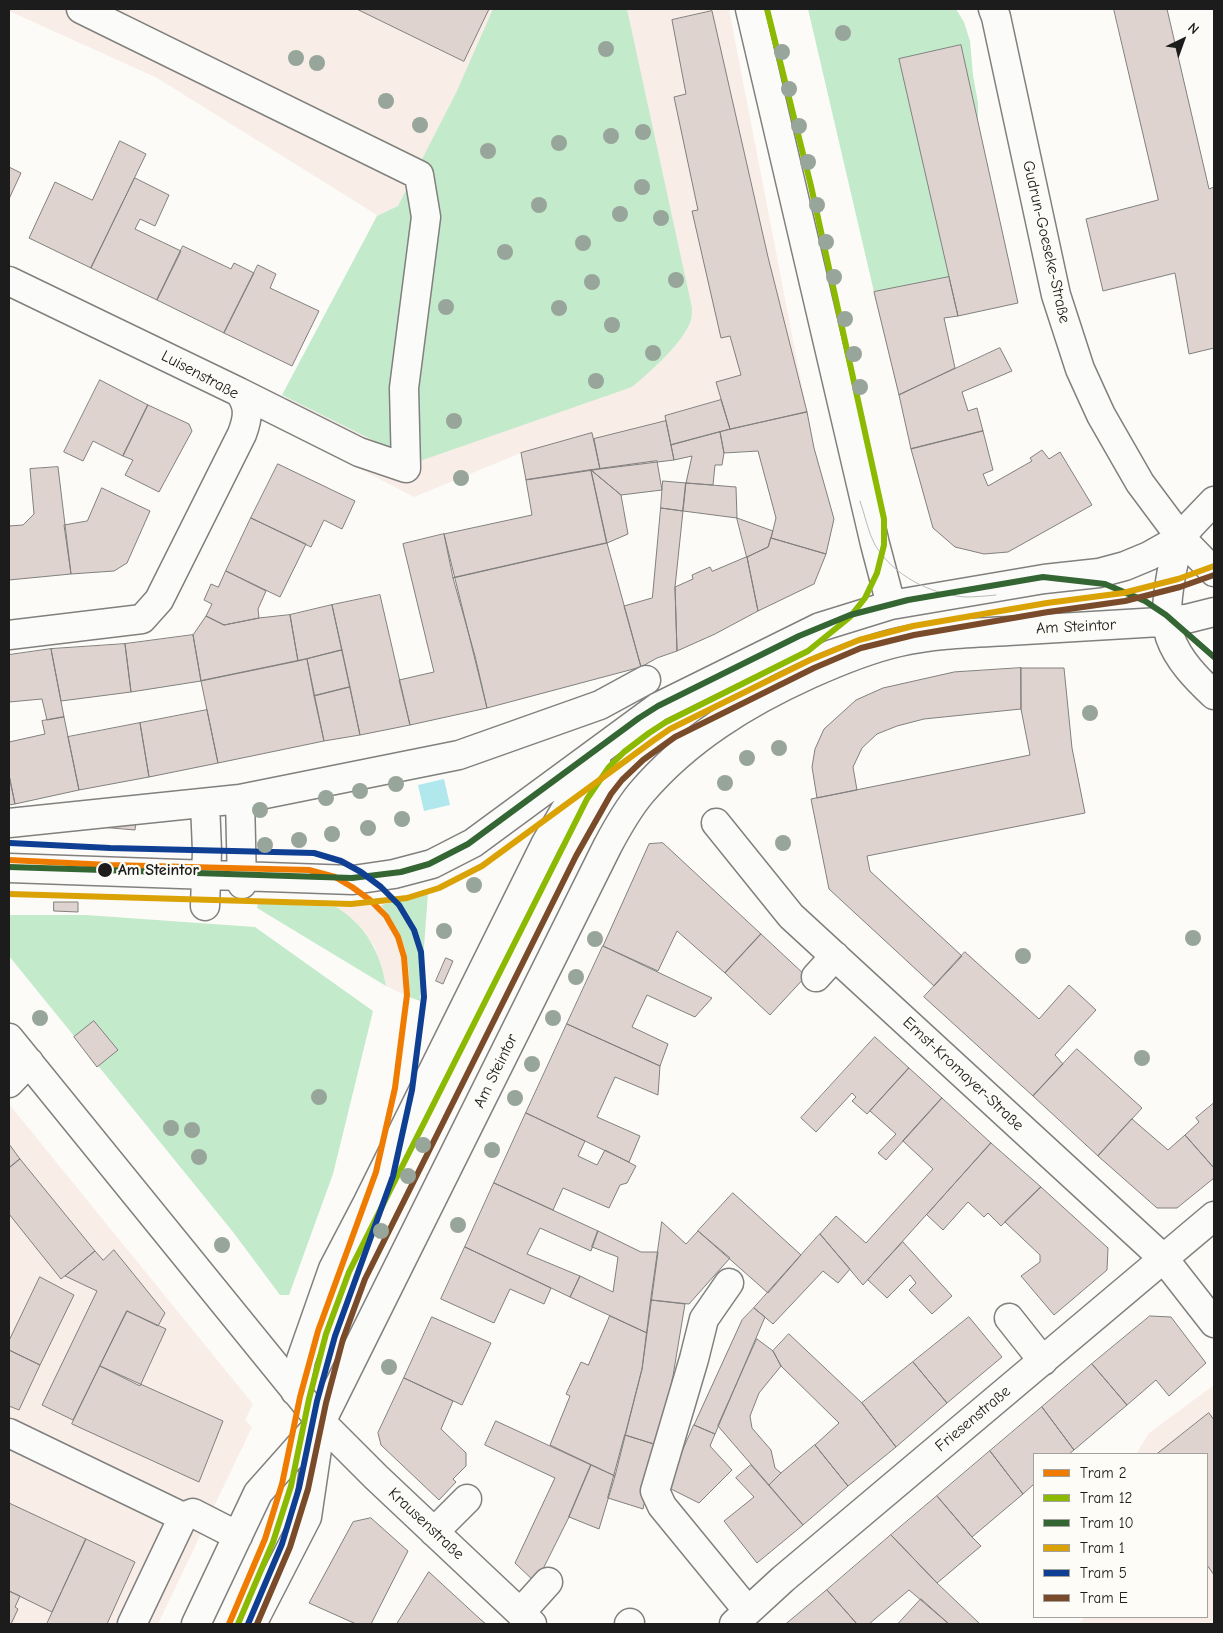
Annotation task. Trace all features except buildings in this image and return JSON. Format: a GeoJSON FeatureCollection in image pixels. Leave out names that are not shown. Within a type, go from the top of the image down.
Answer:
{"type":"FeatureCollection","features":[{"type":"Feature","properties":{"kind":"street"},"geometry":{"type":"LineString","coordinates":[[81,9],[420,175],[426,217],[404,388],[406,468],[359,452],[239,392]]}},
{"type":"Feature","properties":{"kind":"street"},"geometry":{"type":"LineString","coordinates":[[750,9],[890,606]]}},
{"type":"Feature","properties":{"kind":"street","name":"Gudrun-Goeseke-Straße"},"geometry":{"type":"LineString","coordinates":[[993,9],[1056,295],[1080,369],[1101,415],[1148,494],[1181,538],[1214,572]]}},
{"type":"Feature","properties":{"kind":"street","name":"Luisenstraße"},"geometry":{"type":"LineString","coordinates":[[9,281],[239,392],[245,400],[247,409],[247,421],[242,434],[159,600],[142,618],[9,635]]}},
{"type":"Feature","properties":{"kind":"street"},"geometry":{"type":"LineString","coordinates":[[1214,501],[1191,524],[1181,538],[1172,567],[1168,621],[1170,637],[1181,658],[1194,675],[1214,695]]}},
{"type":"Feature","properties":{"kind":"street"},"geometry":{"type":"LineString","coordinates":[[9,868],[206,875],[242,880],[353,880],[394,874],[432,864],[473,843],[644,716],[669,700],[820,627],[890,606],[1044,579],[1099,573],[1125,566],[1149,556],[1181,538]]}},
{"type":"Feature","properties":{"kind":"street","name":"Am Steintor"},"geometry":{"type":"LineString","coordinates":[[321,1422],[607,847],[623,818],[640,794],[674,759],[713,727],[736,712],[796,680],[859,654],[900,642],[958,634],[1208,618]]}},
{"type":"Feature","properties":{"kind":"street"},"geometry":{"type":"LineString","coordinates":[[9,823],[240,799],[459,755],[600,705],[646,680]]}},
{"type":"Feature","properties":{"kind":"street"},"geometry":{"type":"LineString","coordinates":[[295,1391],[301,1360],[333,1269],[546,843],[592,764],[619,736]]}},
{"type":"Feature","properties":{"kind":"street"},"geometry":{"type":"LineString","coordinates":[[240,799],[242,880]]}},
{"type":"Feature","properties":{"kind":"street"},"geometry":{"type":"LineString","coordinates":[[205,803],[205,906]]}},
{"type":"Feature","properties":{"kind":"street","name":"Ernst-Kromayer-Straße"},"geometry":{"type":"LineString","coordinates":[[716,823],[791,916],[1164,1259],[1214,1323]]}},
{"type":"Feature","properties":{"kind":"street"},"geometry":{"type":"LineString","coordinates":[[816,977],[835,956]]}},
{"type":"Feature","properties":{"kind":"street"},"geometry":{"type":"LineString","coordinates":[[9,1038],[321,1422],[308,1516],[252,1624]]}},
{"type":"Feature","properties":{"kind":"street"},"geometry":{"type":"LineString","coordinates":[[9,1083],[28,1062]]}},
{"type":"Feature","properties":{"kind":"street","name":"Friesenstraße"},"geometry":{"type":"LineString","coordinates":[[741,1618],[782,1579],[1214,1216]]}},
{"type":"Feature","properties":{"kind":"street"},"geometry":{"type":"LineString","coordinates":[[729,1283],[704,1319],[694,1360],[655,1491],[662,1506],[741,1618]]}},
{"type":"Feature","properties":{"kind":"street"},"geometry":{"type":"LineString","coordinates":[[1009,1318],[1043,1361]]}},
{"type":"Feature","properties":{"kind":"street"},"geometry":{"type":"LineString","coordinates":[[196,1624],[258,1493],[321,1422]]}},
{"type":"Feature","properties":{"kind":"street","name":"Krausenstraße"},"geometry":{"type":"LineString","coordinates":[[321,1422],[526,1619]]}},
{"type":"Feature","properties":{"kind":"street"},"geometry":{"type":"LineString","coordinates":[[9,1432],[183,1516],[193,1513],[238,1536]]}},
{"type":"Feature","properties":{"kind":"street"},"geometry":{"type":"LineString","coordinates":[[434,1532],[467,1499]]}},
{"type":"Feature","properties":{"kind":"street"},"geometry":{"type":"LineString","coordinates":[[132,1624],[183,1516]]}},
{"type":"Feature","properties":{"kind":"street"},"geometry":{"type":"LineString","coordinates":[[526,1619],[548,1582]]}},
{"type":"Feature","properties":{"kind":"shaded area"},"geometry":{"type":"Polygon","coordinates":[[[9,9],[729,9],[807,412],[671,445],[674,460],[526,480],[521,453],[414,497],[273,424],[377,215],[157,78],[9,11],[9,9]]]}},
{"type":"Feature","properties":{"kind":"shaded area"},"geometry":{"type":"Polygon","coordinates":[[[381,905],[400,932],[405,947],[410,964],[409,997],[386,986],[375,947],[355,921],[336,907],[381,905]]]}},
{"type":"Feature","properties":{"kind":"shaded area"},"geometry":{"type":"Polygon","coordinates":[[[9,1104],[253,1404],[245,1420],[252,1427],[158,1624],[9,1624],[9,1104]]]}},
{"type":"Feature","properties":{"kind":"shaded area"},"geometry":{"type":"Polygon","coordinates":[[[1214,1385],[1214,1624],[1078,1624],[1084,1618],[1208,1618],[1208,1453],[1137,1453],[1149,1433],[1214,1385]]]}},
{"type":"Feature","properties":{"kind":"green space"},"geometry":{"type":"Polygon","coordinates":[[[493,9],[627,9],[692,308],[691,318],[687,329],[674,347],[632,387],[417,462],[282,395],[377,216],[398,206],[456,93],[493,9]]]}},
{"type":"Feature","properties":{"kind":"green space"},"geometry":{"type":"Polygon","coordinates":[[[808,9],[956,9],[964,22],[970,41],[978,103],[978,123],[961,45],[899,59],[949,277],[874,292],[808,9]]]}},
{"type":"Feature","properties":{"kind":"green space"},"geometry":{"type":"Polygon","coordinates":[[[428,893],[420,1001],[409,997],[409,969],[405,948],[396,928],[381,905],[428,893]]]}},
{"type":"Feature","properties":{"kind":"green space"},"geometry":{"type":"Polygon","coordinates":[[[258,903],[336,907],[355,922],[370,940],[380,962],[386,986],[257,908],[258,903]]]}},
{"type":"Feature","properties":{"kind":"green space"},"geometry":{"type":"Polygon","coordinates":[[[9,915],[86,915],[255,927],[373,1011],[333,1174],[289,1295],[280,1295],[233,1232],[9,956],[9,915]]]}},
{"type":"Feature","properties":{"kind":"water"},"geometry":{"type":"Polygon","coordinates":[[[444,779],[450,805],[424,811],[418,785],[444,779]]]}},
{"type":"Feature","properties":{"kind":"tram line","name":"12"},"geometry":{"type":"LineString","coordinates":[[238,1624],[273,1542],[291,1486],[309,1399],[326,1334],[349,1272],[587,799],[609,767],[624,752],[649,733],[666,722],[808,651],[850,617],[865,598],[877,573],[884,545],[884,519],[811,186],[767,9]]}},
{"type":"Feature","properties":{"kind":"tram line"},"geometry":{"type":"LineString","coordinates":[[860,501],[875,545],[892,566],[914,582],[952,595],[965,597],[996,595]]}},
{"type":"Feature","properties":{"kind":"tram line","name":"1"},"geometry":{"type":"LineString","coordinates":[[9,894],[351,904],[407,898],[439,888],[482,866],[670,729],[810,660],[859,640],[913,626],[1047,603],[1123,593],[1178,579],[1214,566]]}},
{"type":"Feature","properties":{"kind":"tram line","name":"E"},"geometry":{"type":"LineString","coordinates":[[257,1624],[290,1547],[308,1489],[326,1403],[343,1339],[365,1279],[576,856],[611,794],[622,780],[643,760],[675,737],[814,668],[861,648],[914,635],[1125,601],[1180,587],[1214,575]]}},
{"type":"Feature","properties":{"kind":"tram line","name":"10"},"geometry":{"type":"LineString","coordinates":[[9,867],[352,878],[401,872],[429,864],[468,844],[658,706],[799,636],[850,615],[908,600],[1043,577],[1105,584],[1145,601],[1166,615],[1214,657]]}},
{"type":"Feature","properties":{"kind":"tram line","name":"5"},"geometry":{"type":"LineString","coordinates":[[10,843],[110,848],[314,853],[341,861],[361,872],[381,887],[399,905],[414,930],[421,952],[424,997],[412,1090],[393,1176],[335,1336],[317,1401],[299,1488],[282,1544],[248,1624]]}},
{"type":"Feature","properties":{"kind":"tram line","name":"2"},"geometry":{"type":"LineString","coordinates":[[9,860],[109,865],[309,870],[335,877],[370,900],[386,916],[398,937],[404,957],[407,995],[395,1088],[376,1172],[318,1331],[300,1397],[282,1484],[265,1539],[229,1624]]}},
{"type":"Feature","properties":{"kind":"place","name":"Am Steintor"},"geometry":{"type":"Point","coordinates":[105,870]}}]}
